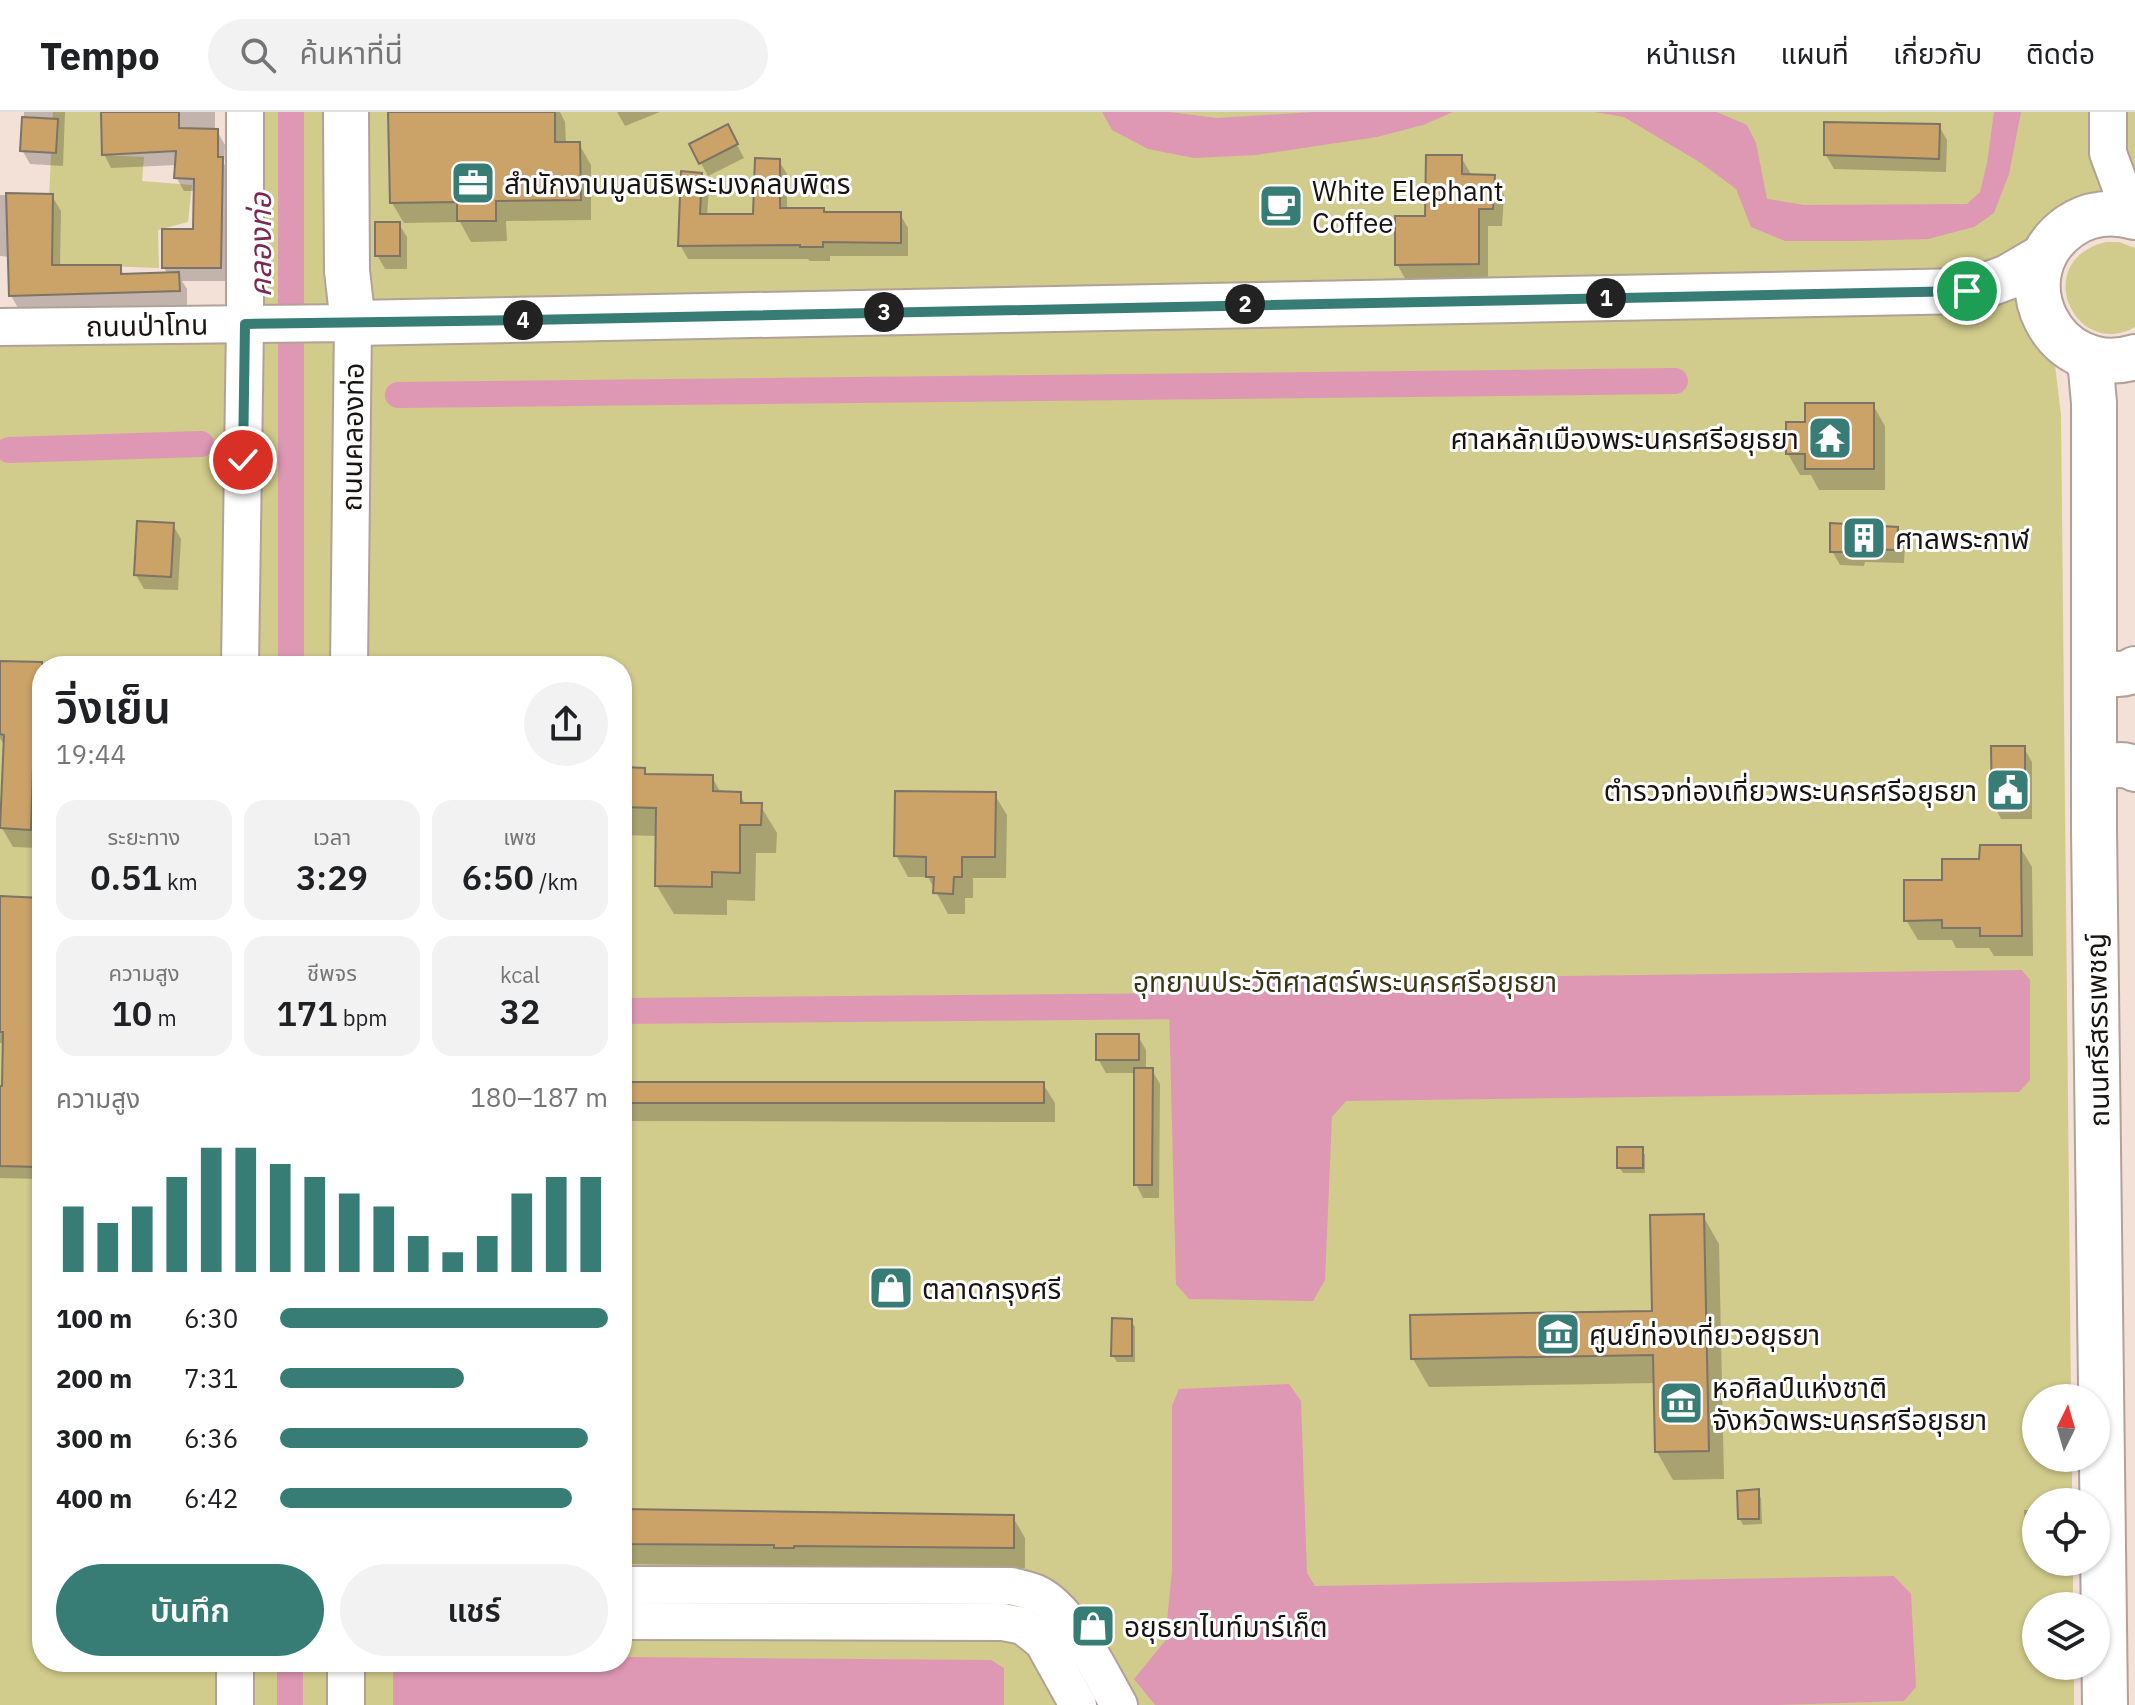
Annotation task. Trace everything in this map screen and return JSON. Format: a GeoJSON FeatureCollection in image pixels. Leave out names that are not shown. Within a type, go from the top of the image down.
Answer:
{"type":"FeatureCollection","features":[{"type":"Feature","properties":{"kind":"main road","name":"ถนนคลองท่อ"},"geometry":{"type":"LineString","coordinates":[[341,323],[347,271],[346,115]]}},
{"type":"Feature","properties":{"kind":"main road"},"geometry":{"type":"LineString","coordinates":[[2077,222],[2107,213],[2135,215]]}},
{"type":"Feature","properties":{"kind":"main road","name":"ถนนป่าโทน"},"geometry":{"type":"LineString","coordinates":[[341,323],[1973,290],[2008,277],[2044,256],[2063,231],[2077,222]]}},
{"type":"Feature","properties":{"kind":"main road"},"geometry":{"type":"LineString","coordinates":[[2044,256],[2039,272],[2040,304],[2054,333],[2065,344],[2086,356],[2106,360],[2135,357]]}},
{"type":"Feature","properties":{"kind":"main road","name":"ถนนป่าโทน"},"geometry":{"type":"LineString","coordinates":[[1973,290],[2045,319]]}},
{"type":"Feature","properties":{"kind":"main road","name":"ถนนศรีสรรเพชญ์"},"geometry":{"type":"LineString","coordinates":[[2086,356],[2091,370],[2094,403],[2114,667],[2118,1348],[2105,1705]]}},
{"type":"Feature","properties":{"kind":"street"},"geometry":{"type":"LineString","coordinates":[[240,656],[252,324],[245,112]]}},
{"type":"Feature","properties":{"kind":"street"},"geometry":{"type":"LineString","coordinates":[[2077,222],[2095,189],[2108,153],[2108,112]]}},
{"type":"Feature","properties":{"kind":"street"},"geometry":{"type":"LineString","coordinates":[[2108,153],[2135,215]]}},
{"type":"Feature","properties":{"kind":"street","name":"ถนนป่าโทน"},"geometry":{"type":"LineString","coordinates":[[0,327],[341,323]]}},
{"type":"Feature","properties":{"kind":"street","name":"ถนนคลองท่อ"},"geometry":{"type":"LineString","coordinates":[[341,323],[349,656]]}},
{"type":"Feature","properties":{"kind":"street"},"geometry":{"type":"LineString","coordinates":[[632,1585],[1011,1586],[1036,1593],[1060,1609],[1119,1705]]}},
{"type":"Feature","properties":{"kind":"street"},"geometry":{"type":"LineString","coordinates":[[632,1621],[1003,1622],[1023,1626],[1043,1642],[1078,1705]]}},
{"type":"Feature","properties":{"kind":"street"},"geometry":{"type":"LineString","coordinates":[[235,1672],[235,1705]]}},
{"type":"Feature","properties":{"kind":"street"},"geometry":{"type":"LineString","coordinates":[[346,1672],[346,1705]]}},
{"type":"Feature","properties":{"kind":"green space"},"geometry":{"type":"Polygon","coordinates":[[[53,112],[105,112],[102,155],[144,157],[142,181],[192,185],[188,222],[158,230],[159,268],[46,264],[53,112]]]}},
{"type":"Feature","properties":{"kind":"green space","name":"อุทยานประวัติศาสตร์พระนครศรีอยุธยา"},"geometry":{"type":"Polygon","coordinates":[[[257,112],[2135,112],[2135,204],[2029,252],[2054,356],[2061,415],[2071,1384],[2022,1384],[2022,1472],[2072,1472],[2072,1488],[2022,1488],[2022,1576],[2073,1576],[2073,1592],[2022,1592],[2022,1680],[2074,1680],[2074,1705],[0,1705],[0,342],[257,338],[257,112]]]}},
{"type":"Feature","properties":{"kind":"green space"},"geometry":{"type":"Polygon","coordinates":[[[2106,242],[2119,242],[2135,248],[2135,327],[2113,334],[2094,331],[2079,320],[2069,304],[2066,286],[2070,268],[2083,253],[2106,242]]]}},
{"type":"Feature","properties":{"kind":"shaded area"},"geometry":{"type":"Polygon","coordinates":[[[1102,112],[1170,112],[1217,118],[1313,112],[1453,112],[1423,125],[1377,137],[1256,155],[1194,158],[1148,149],[1112,130],[1102,112]]]}},
{"type":"Feature","properties":{"kind":"shaded area"},"geometry":{"type":"Polygon","coordinates":[[[1595,112],[1717,112],[1747,125],[1756,143],[1767,199],[1804,205],[1967,204],[1980,192],[1994,112],[2021,112],[2009,174],[1994,213],[1974,227],[1928,239],[1785,241],[1751,227],[1736,189],[1701,163],[1624,117],[1595,112]]]}},
{"type":"Feature","properties":{"kind":"shaded area"},"geometry":{"type":"Polygon","coordinates":[[[2022,970],[2030,980],[2030,1080],[2019,1092],[1346,1101],[1332,1117],[1325,1280],[1313,1301],[1189,1299],[1176,1284],[1169,1005],[1187,981],[2022,970]]]}},
{"type":"Feature","properties":{"kind":"shaded area"},"geometry":{"type":"Polygon","coordinates":[[[1289,1384],[1301,1401],[1307,1573],[1315,1586],[1894,1576],[1911,1594],[1916,1687],[1904,1701],[1778,1705],[1155,1705],[1134,1679],[1165,1641],[1172,1571],[1172,1406],[1179,1389],[1289,1384]]]}},
{"type":"Feature","properties":{"kind":"shaded area"},"geometry":{"type":"Polygon","coordinates":[[[632,1657],[991,1660],[1004,1668],[1004,1705],[393,1705],[393,1673],[632,1672],[632,1657]]]}},
{"type":"Feature","properties":{"kind":"building"},"geometry":{"type":"Polygon","coordinates":[[[101,112],[179,112],[179,128],[218,129],[218,157],[223,157],[221,268],[162,268],[162,229],[193,229],[194,179],[174,178],[176,151],[102,155],[101,112]]]}},
{"type":"Feature","properties":{"kind":"building"},"geometry":{"type":"Polygon","coordinates":[[[388,112],[555,112],[555,142],[580,142],[581,200],[496,201],[496,221],[457,221],[457,202],[390,203],[388,112]]]}},
{"type":"Feature","properties":{"kind":"building"},"geometry":{"type":"Polygon","coordinates":[[[22,117],[58,119],[56,153],[20,151],[22,117]]]}},
{"type":"Feature","properties":{"kind":"building"},"geometry":{"type":"Polygon","coordinates":[[[1824,122],[1940,124],[1939,159],[1824,155],[1824,122]]]}},
{"type":"Feature","properties":{"kind":"building"},"geometry":{"type":"Polygon","coordinates":[[[728,124],[738,144],[699,164],[689,144],[728,124]]]}},
{"type":"Feature","properties":{"kind":"building"},"geometry":{"type":"Polygon","coordinates":[[[1426,155],[1462,155],[1462,174],[1495,175],[1493,209],[1479,209],[1479,264],[1395,265],[1395,216],[1425,216],[1426,155]]]}},
{"type":"Feature","properties":{"kind":"building"},"geometry":{"type":"Polygon","coordinates":[[[755,158],[780,159],[780,208],[824,208],[824,212],[901,212],[901,243],[823,242],[823,247],[678,246],[681,171],[702,173],[700,214],[753,214],[755,158]]]}},
{"type":"Feature","properties":{"kind":"building"},"geometry":{"type":"Polygon","coordinates":[[[6,193],[53,194],[52,265],[121,265],[121,274],[179,272],[180,291],[9,296],[6,193]]]}},
{"type":"Feature","properties":{"kind":"building"},"geometry":{"type":"Polygon","coordinates":[[[375,222],[400,222],[400,256],[375,256],[375,222]]]}},
{"type":"Feature","properties":{"kind":"building","name":"ศาลหลักเมืองพระนครศรีอยุธยา"},"geometry":{"type":"Polygon","coordinates":[[[1805,403],[1874,403],[1874,469],[1805,469],[1805,454],[1786,454],[1786,422],[1805,422],[1805,403]]]}},
{"type":"Feature","properties":{"kind":"building"},"geometry":{"type":"Polygon","coordinates":[[[137,521],[174,523],[171,577],[134,575],[137,521]]]}},
{"type":"Feature","properties":{"kind":"building","name":"ศาลพระกาฬ"},"geometry":{"type":"Polygon","coordinates":[[[1830,523],[1898,527],[1897,550],[1830,552],[1830,523]]]}},
{"type":"Feature","properties":{"kind":"building"},"geometry":{"type":"Polygon","coordinates":[[[0,661],[32,662],[31,830],[0,828],[4,735],[0,734],[0,661]]]}},
{"type":"Feature","properties":{"kind":"building","name":"ตำรวจท่องเที่ยวพระนครศรีอยุธยา"},"geometry":{"type":"Polygon","coordinates":[[[1991,746],[2025,746],[2025,806],[1992,806],[1991,746]]]}},
{"type":"Feature","properties":{"kind":"building"},"geometry":{"type":"Polygon","coordinates":[[[632,767],[645,768],[645,774],[713,775],[713,791],[741,792],[741,803],[762,803],[761,825],[740,825],[740,873],[712,872],[712,887],[655,886],[656,808],[632,807],[632,767]]]}},
{"type":"Feature","properties":{"kind":"building"},"geometry":{"type":"Polygon","coordinates":[[[895,791],[996,792],[995,857],[962,857],[962,877],[954,877],[953,894],[933,893],[934,877],[926,877],[926,857],[894,856],[895,791]]]}},
{"type":"Feature","properties":{"kind":"building"},"geometry":{"type":"Polygon","coordinates":[[[1980,845],[2021,845],[2022,936],[1980,936],[1980,928],[1942,928],[1942,920],[1904,921],[1904,880],[1942,880],[1942,859],[1979,859],[1980,845]]]}},
{"type":"Feature","properties":{"kind":"building"},"geometry":{"type":"Polygon","coordinates":[[[0,896],[32,898],[32,1167],[0,1166],[3,1032],[0,1032],[0,896]]]}},
{"type":"Feature","properties":{"kind":"building"},"geometry":{"type":"Polygon","coordinates":[[[1096,1034],[1139,1034],[1139,1060],[1096,1060],[1096,1034]]]}},
{"type":"Feature","properties":{"kind":"building"},"geometry":{"type":"Polygon","coordinates":[[[1134,1068],[1153,1068],[1152,1185],[1134,1185],[1134,1068]]]}},
{"type":"Feature","properties":{"kind":"building"},"geometry":{"type":"Polygon","coordinates":[[[632,1082],[1044,1082],[1044,1103],[632,1103],[632,1082]]]}},
{"type":"Feature","properties":{"kind":"building"},"geometry":{"type":"Polygon","coordinates":[[[1617,1147],[1643,1147],[1643,1168],[1617,1168],[1617,1147]]]}},
{"type":"Feature","properties":{"kind":"building","name":"ศูนย์ท่องเที่ยวอยุธยา"},"geometry":{"type":"Polygon","coordinates":[[[1704,1214],[1709,1451],[1655,1452],[1653,1355],[1411,1359],[1410,1315],[1652,1311],[1650,1215],[1704,1214]]]}},
{"type":"Feature","properties":{"kind":"building"},"geometry":{"type":"Polygon","coordinates":[[[1112,1318],[1132,1319],[1132,1356],[1111,1356],[1112,1318]]]}},
{"type":"Feature","properties":{"kind":"building"},"geometry":{"type":"Polygon","coordinates":[[[1759,1489],[1759,1519],[1738,1519],[1737,1491],[1759,1489]]]}},
{"type":"Feature","properties":{"kind":"building"},"geometry":{"type":"Polygon","coordinates":[[[632,1509],[1014,1515],[1014,1548],[774,1548],[774,1545],[632,1544],[632,1509]]]}},
{"type":"Feature","properties":{"kind":"waterway","name":"คลองท่อ"},"geometry":{"type":"LineString","coordinates":[[291,112],[291,656]]}},
{"type":"Feature","properties":{"kind":"waterway"},"geometry":{"type":"LineString","coordinates":[[398,395],[1675,381]]}},
{"type":"Feature","properties":{"kind":"waterway"},"geometry":{"type":"LineString","coordinates":[[9,450],[201,444]]}},
{"type":"Feature","properties":{"kind":"waterway"},"geometry":{"type":"LineString","coordinates":[[632,1011],[1195,1006],[1201,1010]]}},
{"type":"Feature","properties":{"kind":"waterway","name":"คลองท่อ"},"geometry":{"type":"LineString","coordinates":[[290,1672],[290,1705]]}},
{"type":"Feature","properties":{"kind":"place","name":"สำนักงานมูลนิธิพระมงคลบพิตร"},"geometry":{"type":"Point","coordinates":[473,183]}},
{"type":"Feature","properties":{"kind":"place","name":"White Elephant Coffee"},"geometry":{"type":"Point","coordinates":[1281,206]}},
{"type":"Feature","properties":{"kind":"place","name":"ศาลหลักเมืองพระนครศรีอยุธยา"},"geometry":{"type":"Point","coordinates":[1830,438]}},
{"type":"Feature","properties":{"kind":"place","name":"ศาลพระกาฬ"},"geometry":{"type":"Point","coordinates":[1864,538]}},
{"type":"Feature","properties":{"kind":"place","name":"ตำรวจท่องเที่ยวพระนครศรีอยุธยา"},"geometry":{"type":"Point","coordinates":[2008,790]}},
{"type":"Feature","properties":{"kind":"place","name":"ตลาดกรุงศรี"},"geometry":{"type":"Point","coordinates":[891,1288]}},
{"type":"Feature","properties":{"kind":"place","name":"ศูนย์ท่องเที่ยวอยุธยา"},"geometry":{"type":"Point","coordinates":[1558,1334]}},
{"type":"Feature","properties":{"kind":"place","name":"หอศิลป์แห่งชาติ จังหวัดพระนครศรีอยุธยา"},"geometry":{"type":"Point","coordinates":[1681,1403]}},
{"type":"Feature","properties":{"kind":"place","name":"อยุธยาไนท์มาร์เก็ต"},"geometry":{"type":"Point","coordinates":[1093,1626]}},
{"type":"Feature","properties":{"kind":"route"},"geometry":{"type":"LineString","coordinates":[[243,460],[245,324],[1967,291]]}}]}
